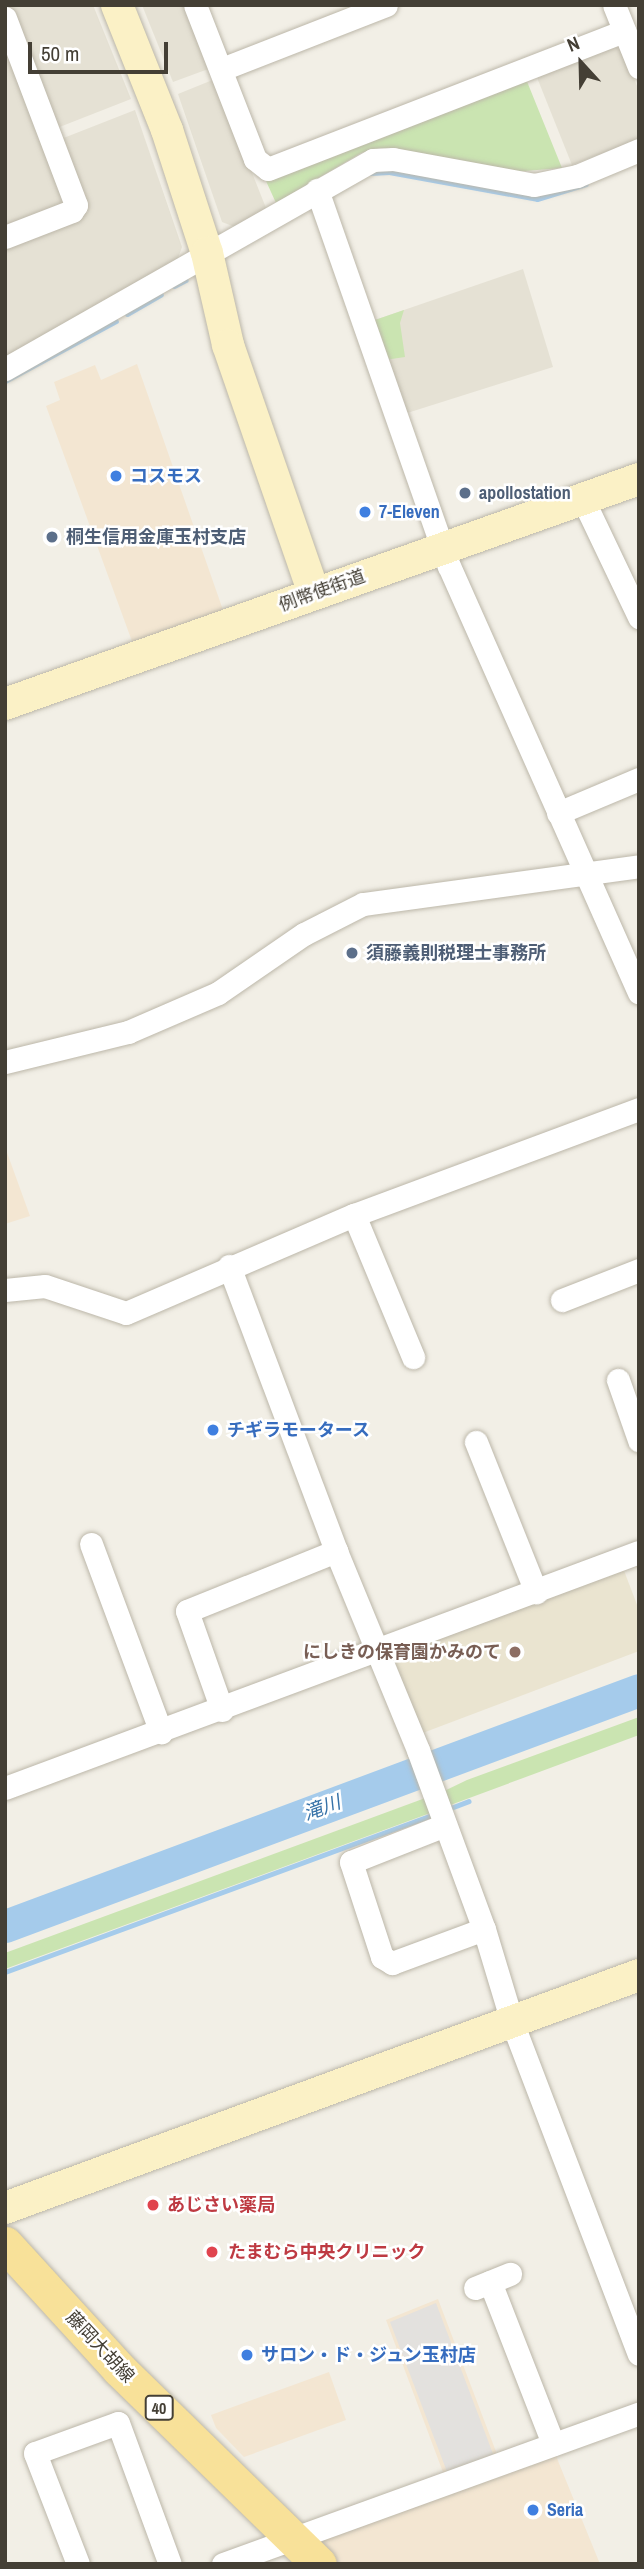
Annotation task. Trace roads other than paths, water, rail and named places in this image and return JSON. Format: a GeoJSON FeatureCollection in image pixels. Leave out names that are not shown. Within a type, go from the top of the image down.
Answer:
{"type":"FeatureCollection","features":[{"type":"Feature","properties":{"kind":"main road","name":"藤岡大胡線"},"geometry":{"type":"LineString","coordinates":[[5,2245],[119,2370],[307,2552]]}},
{"type":"Feature","properties":{"kind":"street"},"geometry":{"type":"LineString","coordinates":[[117,5],[167,130],[207,253],[228,345],[314,594]]}},
{"type":"Feature","properties":{"kind":"street"},"geometry":{"type":"LineString","coordinates":[[195,5],[255,159],[268,169],[624,31]]}},
{"type":"Feature","properties":{"kind":"street"},"geometry":{"type":"LineString","coordinates":[[222,69],[386,5]]}},
{"type":"Feature","properties":{"kind":"street"},"geometry":{"type":"LineString","coordinates":[[614,5],[639,67]]}},
{"type":"Feature","properties":{"kind":"street"},"geometry":{"type":"LineString","coordinates":[[5,18],[76,205],[72,211],[5,237]]}},
{"type":"Feature","properties":{"kind":"street"},"geometry":{"type":"LineString","coordinates":[[5,369],[373,160],[393,159],[534,185],[577,176],[639,150]]}},
{"type":"Feature","properties":{"kind":"street"},"geometry":{"type":"LineString","coordinates":[[317,190],[443,549],[639,993]]}},
{"type":"Feature","properties":{"kind":"street","name":"例幣使街道"},"geometry":{"type":"LineString","coordinates":[[5,704],[639,479]]}},
{"type":"Feature","properties":{"kind":"street"},"geometry":{"type":"LineString","coordinates":[[587,498],[588,510],[639,617]]}},
{"type":"Feature","properties":{"kind":"street"},"geometry":{"type":"LineString","coordinates":[[558,813],[639,779]]}},
{"type":"Feature","properties":{"kind":"street"},"geometry":{"type":"LineString","coordinates":[[5,1062],[128,1032],[218,993],[304,934],[363,905],[639,866]]}},
{"type":"Feature","properties":{"kind":"street"},"geometry":{"type":"LineString","coordinates":[[5,1290],[45,1286],[126,1313],[229,1266],[354,1215],[639,1109]]}},
{"type":"Feature","properties":{"kind":"street"},"geometry":{"type":"LineString","coordinates":[[354,1215],[413,1357]]}},
{"type":"Feature","properties":{"kind":"street"},"geometry":{"type":"LineString","coordinates":[[229,1266],[336,1551],[380,1649],[484,1929],[512,2022],[639,2354]]}},
{"type":"Feature","properties":{"kind":"street"},"geometry":{"type":"LineString","coordinates":[[562,1300],[639,1270]]}},
{"type":"Feature","properties":{"kind":"street"},"geometry":{"type":"LineString","coordinates":[[618,1380],[639,1440]]}},
{"type":"Feature","properties":{"kind":"street"},"geometry":{"type":"LineString","coordinates":[[476,1442],[536,1592]]}},
{"type":"Feature","properties":{"kind":"street"},"geometry":{"type":"LineString","coordinates":[[91,1544],[161,1732]]}},
{"type":"Feature","properties":{"kind":"street"},"geometry":{"type":"LineString","coordinates":[[222,1710],[187,1611],[336,1551]]}},
{"type":"Feature","properties":{"kind":"street"},"geometry":{"type":"LineString","coordinates":[[5,1788],[222,1710],[639,1552]]}},
{"type":"Feature","properties":{"kind":"street"},"geometry":{"type":"LineString","coordinates":[[445,1825],[355,1858],[349,1866],[355,1884],[388,1963],[484,1929]]}},
{"type":"Feature","properties":{"kind":"street"},"geometry":{"type":"LineString","coordinates":[[5,2208],[639,1975]]}},
{"type":"Feature","properties":{"kind":"street"},"geometry":{"type":"LineString","coordinates":[[492,2282],[553,2444]]}},
{"type":"Feature","properties":{"kind":"street"},"geometry":{"type":"LineString","coordinates":[[223,2564],[307,2552],[553,2444],[639,2413]]}},
{"type":"Feature","properties":{"kind":"street"},"geometry":{"type":"LineString","coordinates":[[78,2564],[35,2453],[118,2423],[170,2564]]}},
{"type":"Feature","properties":{"kind":"waterway"},"geometry":{"type":"LineString","coordinates":[[370,173],[389,172],[537,199],[586,184]]}},
{"type":"Feature","properties":{"kind":"waterway"},"geometry":{"type":"LineString","coordinates":[[174,286],[186,280]]}},
{"type":"Feature","properties":{"kind":"waterway"},"geometry":{"type":"LineString","coordinates":[[127,314],[161,294]]}},
{"type":"Feature","properties":{"kind":"waterway"},"geometry":{"type":"LineString","coordinates":[[5,381],[116,321]]}},
{"type":"Feature","properties":{"kind":"waterway","name":"滝川"},"geometry":{"type":"LineString","coordinates":[[5,1926],[639,1690]]}},
{"type":"Feature","properties":{"kind":"waterway"},"geometry":{"type":"LineString","coordinates":[[448,1809],[469,1801]]}},
{"type":"Feature","properties":{"kind":"waterway"},"geometry":{"type":"LineString","coordinates":[[5,1972],[431,1815]]}},
{"type":"Feature","properties":{"kind":"place","name":"コスモス"},"geometry":{"type":"Point","coordinates":[116,476]}},
{"type":"Feature","properties":{"kind":"place","name":"apollostation"},"geometry":{"type":"Point","coordinates":[465,493]}},
{"type":"Feature","properties":{"kind":"place","name":"7-Eleven"},"geometry":{"type":"Point","coordinates":[365,512]}},
{"type":"Feature","properties":{"kind":"place","name":"桐生信用金庫玉村支店"},"geometry":{"type":"Point","coordinates":[52,537]}},
{"type":"Feature","properties":{"kind":"place","name":"須藤義則税理士事務所"},"geometry":{"type":"Point","coordinates":[352,953]}},
{"type":"Feature","properties":{"kind":"place","name":"チギラモータース"},"geometry":{"type":"Point","coordinates":[213,1430]}},
{"type":"Feature","properties":{"kind":"place","name":"にしきの保育園かみのて"},"geometry":{"type":"Point","coordinates":[515,1652]}},
{"type":"Feature","properties":{"kind":"place","name":"あじさい薬局"},"geometry":{"type":"Point","coordinates":[153,2205]}},
{"type":"Feature","properties":{"kind":"place","name":"たまむら中央クリニック"},"geometry":{"type":"Point","coordinates":[212,2252]}},
{"type":"Feature","properties":{"kind":"place","name":"サロン・ド・ジュン玉村店"},"geometry":{"type":"Point","coordinates":[247,2355]}},
{"type":"Feature","properties":{"kind":"place","name":"Seria"},"geometry":{"type":"Point","coordinates":[533,2510]}}]}
